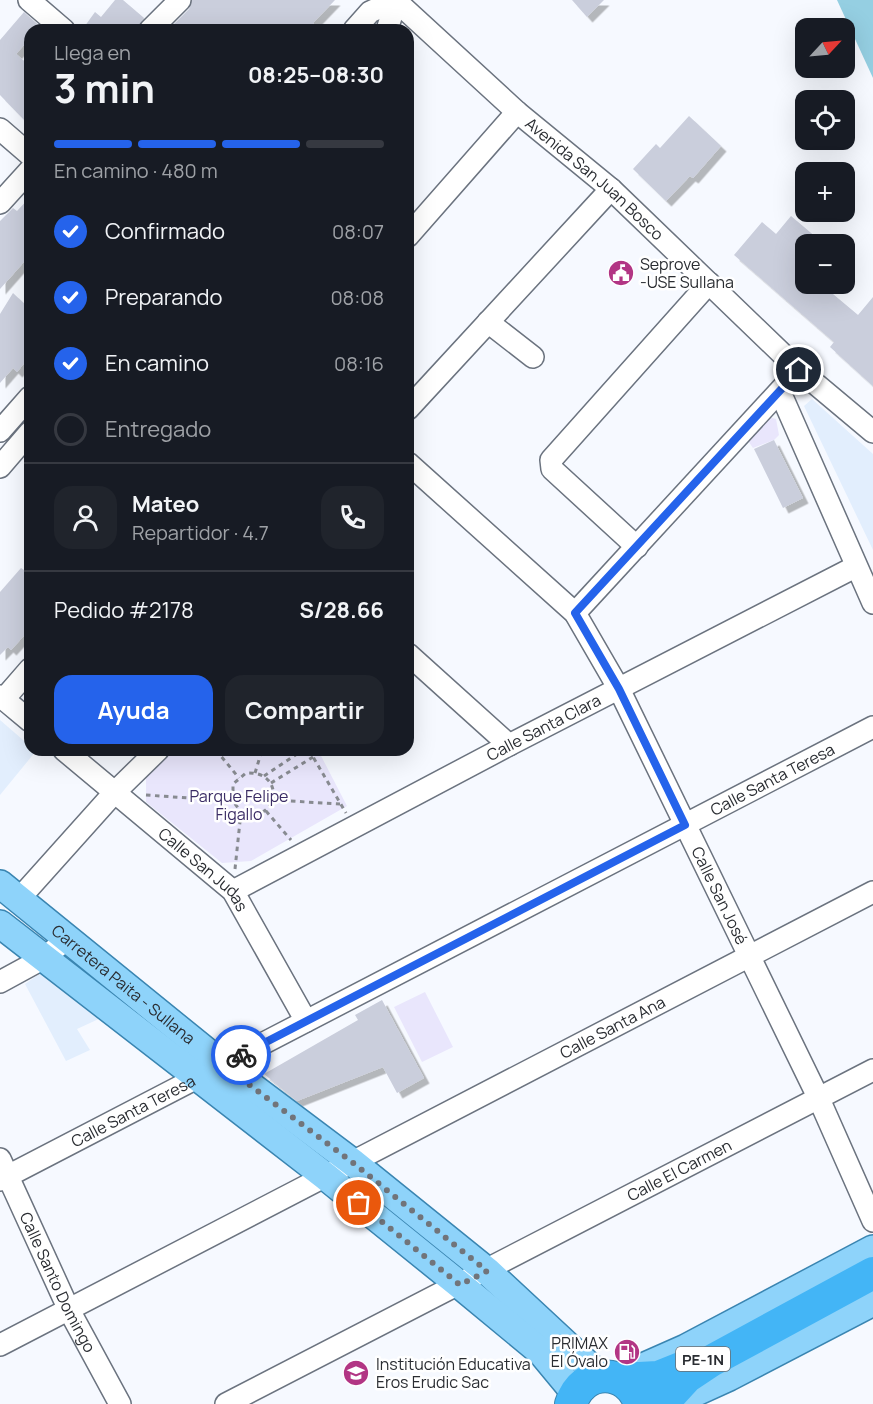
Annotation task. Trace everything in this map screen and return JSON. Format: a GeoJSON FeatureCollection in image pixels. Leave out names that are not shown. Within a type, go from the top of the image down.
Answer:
{"type":"FeatureCollection","features":[{"type":"Feature","properties":{"kind":"highway","name":"PE-1N"},"geometry":{"type":"LineString","coordinates":[[571,1401],[584,1382],[631,1390],[687,1377],[873,1273]]}},
{"type":"Feature","properties":{"kind":"highway","name":"PE-1N"},"geometry":{"type":"LineString","coordinates":[[631,1390],[782,1323]]}},
{"type":"Feature","properties":{"kind":"main road","name":"Carretera Paita - Sullana"},"geometry":{"type":"LineString","coordinates":[[10,892],[223,1065],[352,1162],[631,1390]]}},
{"type":"Feature","properties":{"kind":"main road","name":"Carretera Paita - Sullana"},"geometry":{"type":"LineString","coordinates":[[0,924],[325,1176],[541,1352],[571,1401]]}},
{"type":"Feature","properties":{"kind":"main road"},"geometry":{"type":"LineString","coordinates":[[631,1390],[645,1367],[873,1249]]}},
{"type":"Feature","properties":{"kind":"main road"},"geometry":{"type":"LineString","coordinates":[[670,1404],[729,1377],[873,1302]]}},
{"type":"Feature","properties":{"kind":"street"},"geometry":{"type":"LineString","coordinates":[[29,0],[57,24]]}},
{"type":"Feature","properties":{"kind":"street"},"geometry":{"type":"LineString","coordinates":[[156,24],[180,0]]}},
{"type":"Feature","properties":{"kind":"street"},"geometry":{"type":"LineString","coordinates":[[359,24],[370,12],[396,0]]}},
{"type":"Feature","properties":{"kind":"street"},"geometry":{"type":"LineString","coordinates":[[389,24],[396,0]]}},
{"type":"Feature","properties":{"kind":"street","name":"Avenida San Juan Bosco"},"geometry":{"type":"LineString","coordinates":[[396,0],[517,112],[611,189],[799,370],[873,432]]}},
{"type":"Feature","properties":{"kind":"street"},"geometry":{"type":"LineString","coordinates":[[414,229],[517,112]]}},
{"type":"Feature","properties":{"kind":"street"},"geometry":{"type":"LineString","coordinates":[[0,129],[24,150]]}},
{"type":"Feature","properties":{"kind":"street"},"geometry":{"type":"LineString","coordinates":[[0,203],[24,177]]}},
{"type":"Feature","properties":{"kind":"street"},"geometry":{"type":"LineString","coordinates":[[414,402],[611,189]]}},
{"type":"Feature","properties":{"kind":"street"},"geometry":{"type":"LineString","coordinates":[[637,547],[552,469],[551,460],[709,283]]}},
{"type":"Feature","properties":{"kind":"street"},"geometry":{"type":"LineString","coordinates":[[488,322],[533,357]]}},
{"type":"Feature","properties":{"kind":"street"},"geometry":{"type":"LineString","coordinates":[[575,613],[799,370]]}},
{"type":"Feature","properties":{"kind":"street"},"geometry":{"type":"LineString","coordinates":[[780,392],[855,567],[873,603]]}},
{"type":"Feature","properties":{"kind":"street"},"geometry":{"type":"LineString","coordinates":[[0,431],[24,404]]}},
{"type":"Feature","properties":{"kind":"street"},"geometry":{"type":"LineString","coordinates":[[0,466],[24,439]]}},
{"type":"Feature","properties":{"kind":"street","name":"Calle San José"},"geometry":{"type":"LineString","coordinates":[[414,468],[575,613],[619,689],[819,1099],[873,1221]]}},
{"type":"Feature","properties":{"kind":"street","name":"Calle Santa Clara"},"geometry":{"type":"LineString","coordinates":[[233,891],[301,853],[855,567]]}},
{"type":"Feature","properties":{"kind":"street"},"geometry":{"type":"LineString","coordinates":[[414,659],[509,745]]}},
{"type":"Feature","properties":{"kind":"street"},"geometry":{"type":"LineString","coordinates":[[24,675],[2,698],[24,716]]}},
{"type":"Feature","properties":{"kind":"street","name":"Calle Santa Teresa"},"geometry":{"type":"LineString","coordinates":[[3,1172],[198,1078],[873,727]]}},
{"type":"Feature","properties":{"kind":"street","name":"Calle San Judas"},"geometry":{"type":"LineString","coordinates":[[71,756],[233,891],[306,1021]]}},
{"type":"Feature","properties":{"kind":"street"},"geometry":{"type":"LineString","coordinates":[[10,892],[152,756]]}},
{"type":"Feature","properties":{"kind":"street","name":"Calle Santa Ana"},"geometry":{"type":"LineString","coordinates":[[0,1345],[873,892]]}},
{"type":"Feature","properties":{"kind":"street"},"geometry":{"type":"LineString","coordinates":[[0,982],[44,958],[68,938]]}},
{"type":"Feature","properties":{"kind":"street","name":"Calle El Carmen"},"geometry":{"type":"LineString","coordinates":[[226,1404],[873,1070]]}},
{"type":"Feature","properties":{"kind":"street","name":"Calle Santo Domingo"},"geometry":{"type":"LineString","coordinates":[[3,1172],[69,1310],[120,1404]]}},
{"type":"Feature","properties":{"kind":"path"},"geometry":{"type":"LineString","coordinates":[[221,756],[239,778]]}},
{"type":"Feature","properties":{"kind":"path"},"geometry":{"type":"LineString","coordinates":[[255,772],[260,756]]}},
{"type":"Feature","properties":{"kind":"path"},"geometry":{"type":"LineString","coordinates":[[264,776],[294,756]]}},
{"type":"Feature","properties":{"kind":"path"},"geometry":{"type":"LineString","coordinates":[[271,783],[313,757],[353,826]]}},
{"type":"Feature","properties":{"kind":"path"},"geometry":{"type":"LineString","coordinates":[[233,891],[241,812],[233,801],[231,793],[239,778],[255,772],[264,776],[271,783],[273,800],[266,810],[258,814],[241,812]]}},
{"type":"Feature","properties":{"kind":"path"},"geometry":{"type":"LineString","coordinates":[[114,793],[233,801]]}},
{"type":"Feature","properties":{"kind":"path"},"geometry":{"type":"LineString","coordinates":[[273,800],[340,804]]}},
{"type":"Feature","properties":{"kind":"path"},"geometry":{"type":"LineString","coordinates":[[266,810],[301,853]]}},
{"type":"Feature","properties":{"kind":"shaded area"},"geometry":{"type":"Polygon","coordinates":[[[812,399],[873,454],[873,550],[804,406],[812,399]]]}},
{"type":"Feature","properties":{"kind":"shaded area"},"geometry":{"type":"Polygon","coordinates":[[[0,720],[24,741],[24,756],[32,756],[0,795],[0,720]]]}},
{"type":"Feature","properties":{"kind":"shaded area"},"geometry":{"type":"Polygon","coordinates":[[[42,972],[103,1017],[77,1029],[90,1050],[66,1061],[25,984],[42,972]]]}},
{"type":"Feature","properties":{"kind":"green space"},"geometry":{"type":"Polygon","coordinates":[[[769,417],[776,419],[779,435],[774,440],[753,448],[744,435],[769,417]]]}},
{"type":"Feature","properties":{"kind":"green space","name":"Parque Felipe Figallo"},"geometry":{"type":"Polygon","coordinates":[[[159,756],[321,756],[347,806],[251,861],[222,863],[146,802],[146,770],[159,756]]]}},
{"type":"Feature","properties":{"kind":"green space"},"geometry":{"type":"Polygon","coordinates":[[[425,992],[453,1047],[422,1062],[394,1007],[425,992]]]}},
{"type":"Feature","properties":{"kind":"water"},"geometry":{"type":"Polygon","coordinates":[[[837,0],[873,0],[873,78],[855,39],[855,18],[845,18],[837,0]]]}},
{"type":"Feature","properties":{"kind":"building"},"geometry":{"type":"Polygon","coordinates":[[[115,0],[123,0],[144,18],[140,24],[86,24],[95,12],[101,17],[115,0]]]}},
{"type":"Feature","properties":{"kind":"building"},"geometry":{"type":"Polygon","coordinates":[[[192,0],[335,0],[314,24],[174,24],[189,9],[192,0]]]}},
{"type":"Feature","properties":{"kind":"building"},"geometry":{"type":"Polygon","coordinates":[[[572,0],[604,0],[587,17],[572,0]]]}},
{"type":"Feature","properties":{"kind":"building"},"geometry":{"type":"Polygon","coordinates":[[[24,12],[37,24],[24,24],[24,45],[16,54],[24,61],[24,120],[0,95],[0,40],[24,12]]]}},
{"type":"Feature","properties":{"kind":"building"},"geometry":{"type":"Polygon","coordinates":[[[689,116],[721,146],[693,178],[690,176],[666,201],[633,169],[656,144],[660,148],[689,116]]]}},
{"type":"Feature","properties":{"kind":"building"},"geometry":{"type":"Polygon","coordinates":[[[24,203],[24,262],[0,289],[0,221],[13,208],[17,211],[24,203]]]}},
{"type":"Feature","properties":{"kind":"building"},"geometry":{"type":"Polygon","coordinates":[[[791,216],[795,222],[812,234],[795,234],[795,294],[833,294],[858,315],[873,297],[873,386],[830,347],[834,342],[734,255],[762,222],[776,234],[791,216]]]}},
{"type":"Feature","properties":{"kind":"building"},"geometry":{"type":"Polygon","coordinates":[[[13,293],[24,303],[24,363],[17,372],[13,368],[0,383],[0,314],[13,293]]]}},
{"type":"Feature","properties":{"kind":"building"},"geometry":{"type":"Polygon","coordinates":[[[774,440],[803,498],[783,508],[754,449],[774,440]]]}},
{"type":"Feature","properties":{"kind":"building"},"geometry":{"type":"Polygon","coordinates":[[[21,568],[24,570],[24,636],[11,650],[8,647],[0,655],[0,592],[21,568]]]}},
{"type":"Feature","properties":{"kind":"building"},"geometry":{"type":"Polygon","coordinates":[[[382,1000],[424,1078],[397,1093],[383,1067],[297,1101],[264,1074],[358,1020],[355,1015],[382,1000]]]}},
{"type":"Feature","properties":{"kind":"way so far"},"geometry":{"type":"LineString","coordinates":[[241,1055],[223,1065],[352,1162],[487,1271],[460,1285],[359,1203]]}},
{"type":"Feature","properties":{"kind":"place","name":"Seprove -USE Sullana"},"geometry":{"type":"Point","coordinates":[621,273]}},
{"type":"Feature","properties":{"kind":"place","name":"PRIMAX El Óvalo"},"geometry":{"type":"Point","coordinates":[627,1352]}},
{"type":"Feature","properties":{"kind":"place","name":"Institución Educativa Eros Erudic Sac"},"geometry":{"type":"Point","coordinates":[356,1373]}},
{"type":"Feature","properties":{"kind":"route"},"geometry":{"type":"LineString","coordinates":[[241,1055],[685,825],[619,689],[575,613],[799,370]]}}]}
